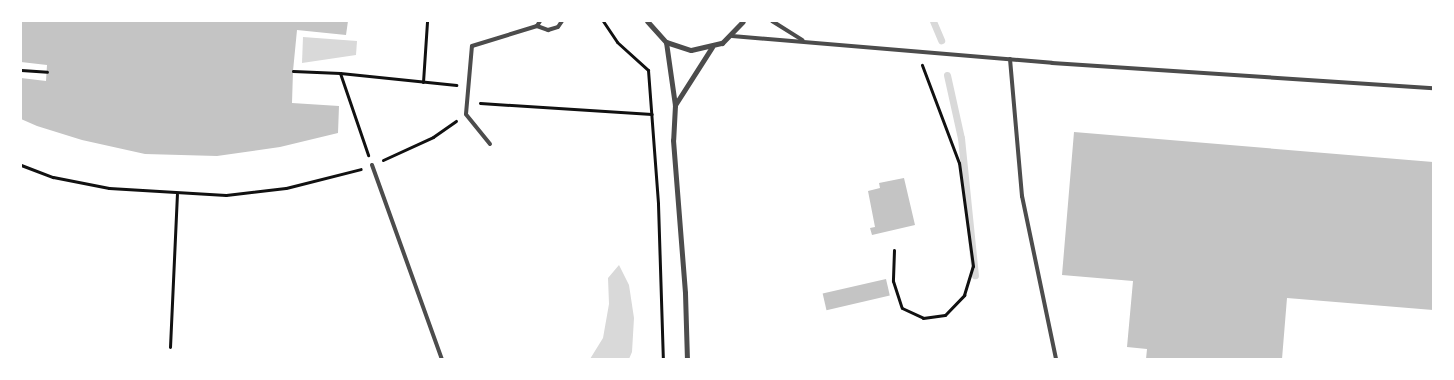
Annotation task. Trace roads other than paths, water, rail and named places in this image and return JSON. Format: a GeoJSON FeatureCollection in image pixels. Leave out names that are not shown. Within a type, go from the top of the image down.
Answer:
{"type":"FeatureCollection","features":[{"type":"Feature","properties":{"kind":"street"},"geometry":{"type":"LineString","coordinates":[[647,21],[666,42],[691,50],[712,48],[732,36],[743,21]]}},
{"type":"Feature","properties":{"kind":"street"},"geometry":{"type":"LineString","coordinates":[[666,42],[675,105],[672,140],[685,294],[687,359]]}},
{"type":"Feature","properties":{"kind":"street"},"geometry":{"type":"LineString","coordinates":[[675,105],[712,48]]}},
{"type":"Feature","properties":{"kind":"lane"},"geometry":{"type":"LineString","coordinates":[[537,26],[540,21]]}},
{"type":"Feature","properties":{"kind":"lane"},"geometry":{"type":"LineString","coordinates":[[490,144],[466,114],[472,46],[537,26],[548,30],[558,27],[562,21]]}},
{"type":"Feature","properties":{"kind":"lane"},"geometry":{"type":"LineString","coordinates":[[772,21],[803,41]]}},
{"type":"Feature","properties":{"kind":"lane"},"geometry":{"type":"LineString","coordinates":[[732,36],[1010,59],[1433,88]]}},
{"type":"Feature","properties":{"kind":"lane"},"geometry":{"type":"LineString","coordinates":[[1010,59],[1022,196],[1056,359]]}},
{"type":"Feature","properties":{"kind":"lane"},"geometry":{"type":"LineString","coordinates":[[372,165],[442,359]]}},
{"type":"Feature","properties":{"kind":"waterway"},"geometry":{"type":"LineString","coordinates":[[933,21],[941,40]]}},
{"type":"Feature","properties":{"kind":"waterway"},"geometry":{"type":"LineString","coordinates":[[947,75],[961,138],[975,275]]}}]}
